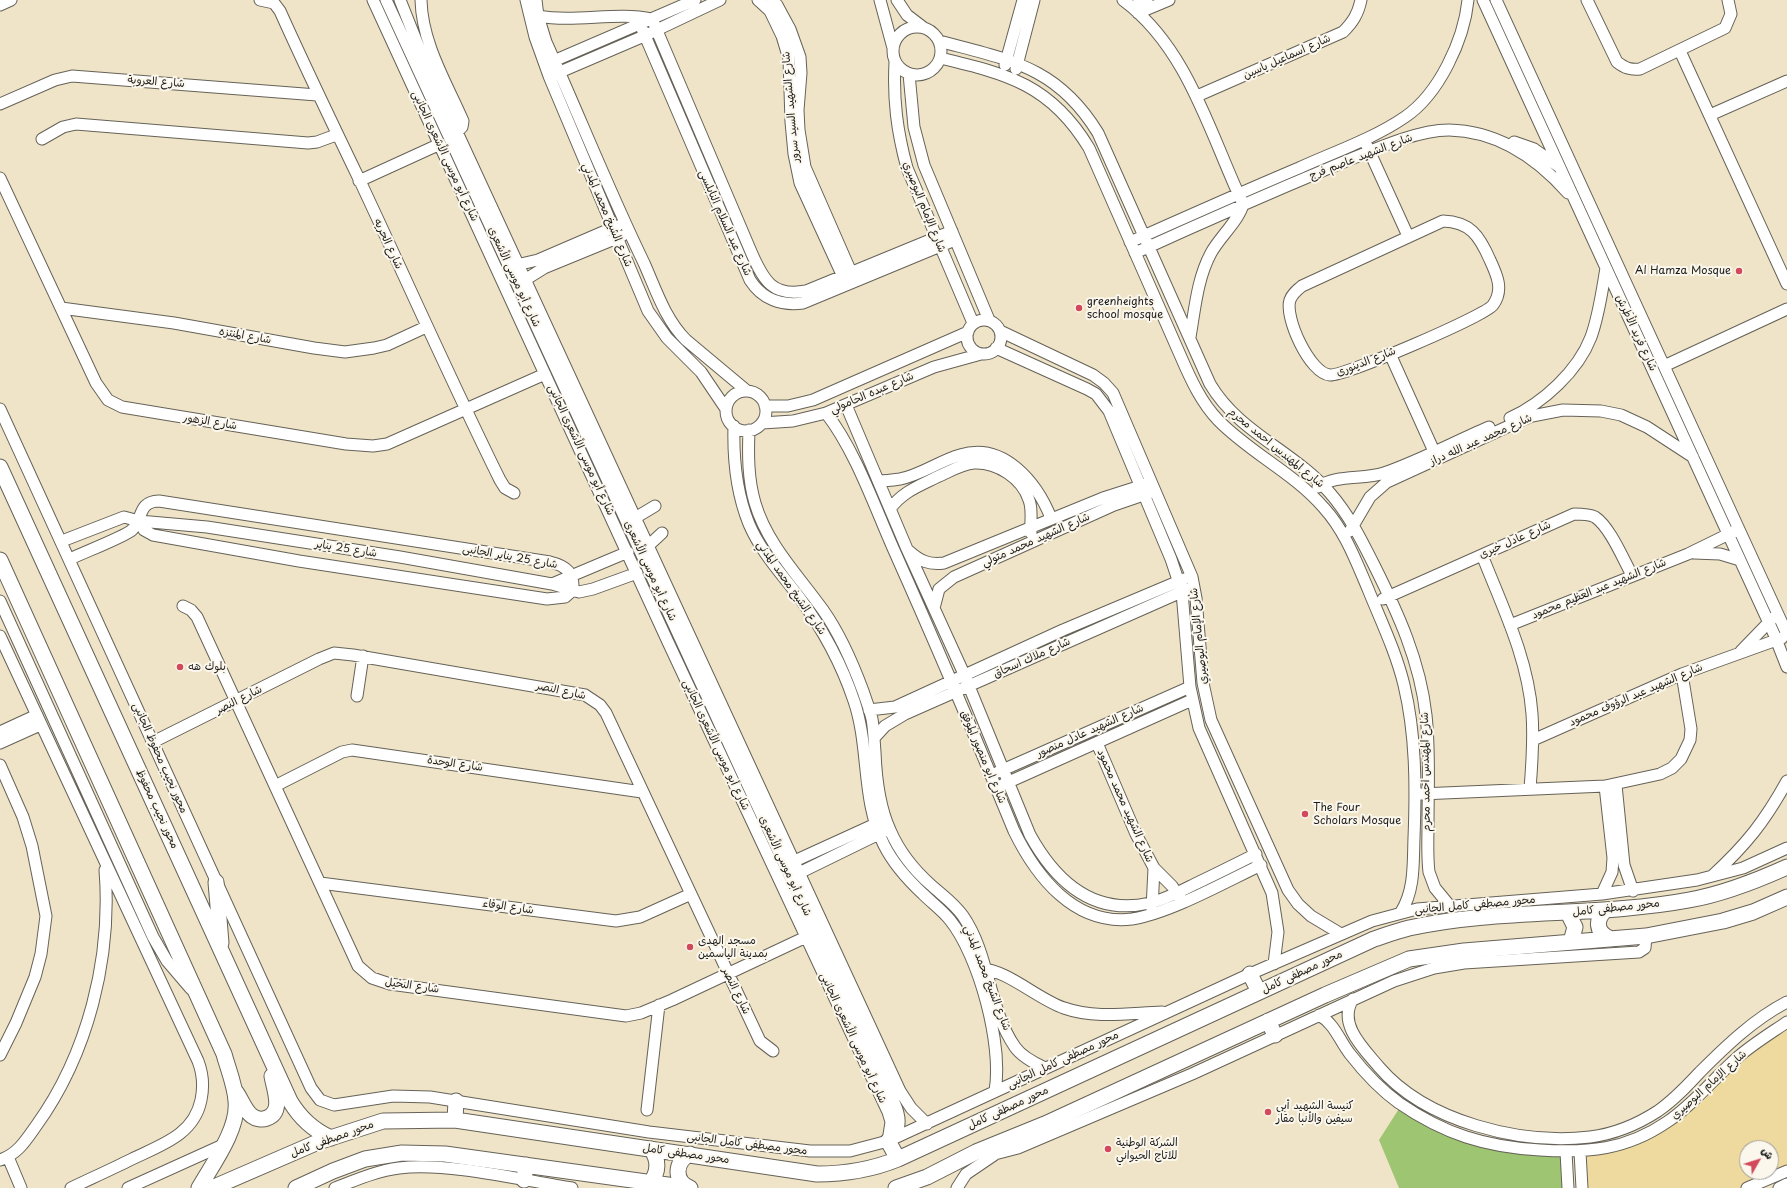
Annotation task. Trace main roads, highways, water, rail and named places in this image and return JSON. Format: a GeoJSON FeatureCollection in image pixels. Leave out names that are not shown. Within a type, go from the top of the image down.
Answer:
{"type":"FeatureCollection","features":[{"type":"Feature","properties":{"kind":"main road","name":"محور نجيب محفوظ"},"geometry":{"type":"LineString","coordinates":[[0,467],[294,1108],[312,1127],[331,1138]]}},
{"type":"Feature","properties":{"kind":"main road"},"geometry":{"type":"LineString","coordinates":[[0,560],[224,1054],[236,1102],[236,1116],[223,1145],[199,1188]]}},
{"type":"Feature","properties":{"kind":"main road","name":"محور مصطفى كامل"},"geometry":{"type":"LineString","coordinates":[[212,1188],[331,1138],[382,1121],[455,1120],[817,1174],[850,1173],[866,1170],[898,1159],[1374,939],[1408,928],[1474,918],[1606,910],[1690,900],[1749,883],[1787,867]]}},
{"type":"Feature","properties":{"kind":"main road"},"geometry":{"type":"LineString","coordinates":[[216,882],[220,916],[221,950]]}},
{"type":"Feature","properties":{"kind":"main road"},"geometry":{"type":"LineString","coordinates":[[908,1186],[976,1152],[1045,1124],[1331,992],[1409,960],[1464,951],[1646,936],[1723,921],[1753,912],[1787,896]]}},
{"type":"Feature","properties":{"kind":"main road"},"geometry":{"type":"LineString","coordinates":[[1606,910],[1599,917],[1599,928],[1604,936],[1609,938]]}},
{"type":"Feature","properties":{"kind":"main road"},"geometry":{"type":"LineString","coordinates":[[1568,913],[1575,927],[1571,942]]}},
{"type":"Feature","properties":{"kind":"main road"},"geometry":{"type":"LineString","coordinates":[[1250,974],[1259,992]]}},
{"type":"Feature","properties":{"kind":"main road"},"geometry":{"type":"LineString","coordinates":[[1268,1021],[1276,1035]]}},
{"type":"Feature","properties":{"kind":"main road"},"geometry":{"type":"LineString","coordinates":[[233,1088],[252,1116],[264,1119],[274,1113],[277,1104],[267,1052]]}},
{"type":"Feature","properties":{"kind":"main road"},"geometry":{"type":"LineString","coordinates":[[455,1120],[456,1101]]}},
{"type":"Feature","properties":{"kind":"main road"},"geometry":{"type":"LineString","coordinates":[[888,1142],[898,1159]]}},
{"type":"Feature","properties":{"kind":"main road"},"geometry":{"type":"LineString","coordinates":[[650,1183],[655,1175],[657,1166],[656,1157],[651,1149]]}},
{"type":"Feature","properties":{"kind":"main road"},"geometry":{"type":"LineString","coordinates":[[296,1188],[333,1171],[365,1159],[402,1153],[445,1154],[690,1188]]}},
{"type":"Feature","properties":{"kind":"main road"},"geometry":{"type":"LineString","coordinates":[[690,1154],[679,1163],[678,1171],[681,1182],[690,1188]]}},
{"type":"Feature","properties":{"kind":"main road"},"geometry":{"type":"LineString","coordinates":[[524,1180],[526,1165]]}},
{"type":"Feature","properties":{"kind":"place","name":"Al Hamza Mosque"},"geometry":{"type":"Point","coordinates":[1739,271]}},
{"type":"Feature","properties":{"kind":"place","name":"greenheights school mosque"},"geometry":{"type":"Point","coordinates":[1079,308]}},
{"type":"Feature","properties":{"kind":"place","name":"بلوك هه"},"geometry":{"type":"Point","coordinates":[180,667]}},
{"type":"Feature","properties":{"kind":"place","name":"The Four Scholars Mosque"},"geometry":{"type":"Point","coordinates":[1305,814]}},
{"type":"Feature","properties":{"kind":"place","name":"مسجد الهدى بمدينة الياسمين"},"geometry":{"type":"Point","coordinates":[690,947]}},
{"type":"Feature","properties":{"kind":"place","name":"كنيسة الشهيد أبي سيفين والأنبا مقار"},"geometry":{"type":"Point","coordinates":[1268,1112]}},
{"type":"Feature","properties":{"kind":"place","name":"الشركة الوطنية للاتاج الحيواني"},"geometry":{"type":"Point","coordinates":[1108,1149]}}]}
